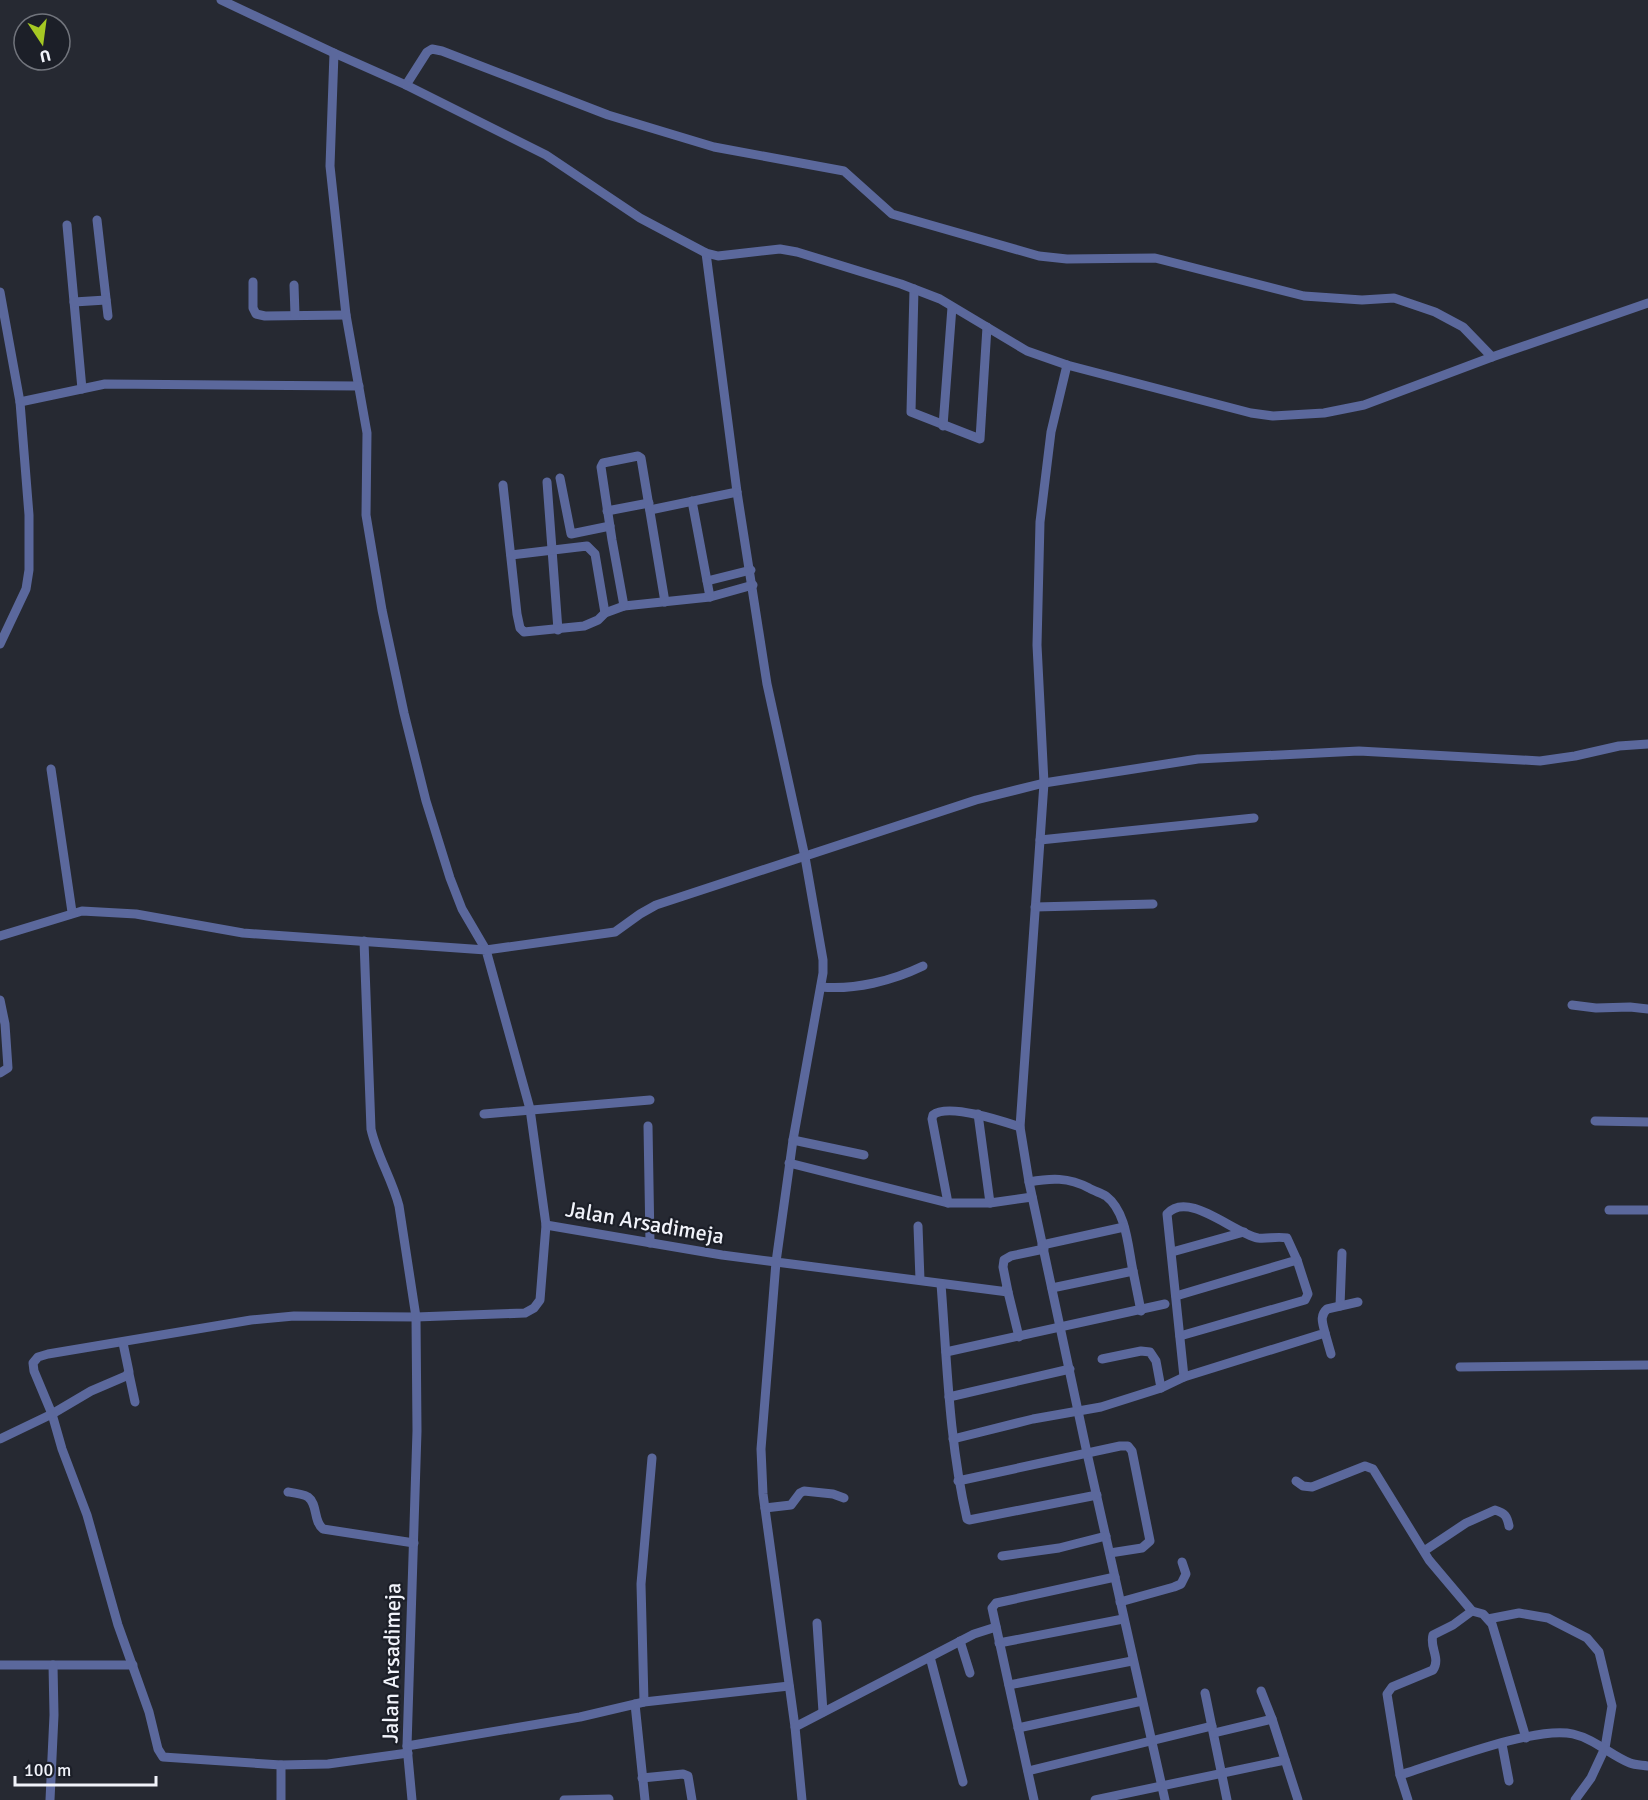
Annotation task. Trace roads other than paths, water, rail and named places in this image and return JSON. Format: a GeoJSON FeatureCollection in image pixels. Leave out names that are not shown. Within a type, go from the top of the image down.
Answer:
{"type":"FeatureCollection","features":[{"type":"Feature","properties":{"kind":"street"},"geometry":{"type":"LineString","coordinates":[[220,0],[406,85],[546,155],[640,218],[706,253],[718,256],[780,249],[798,252],[940,299],[1028,351],[1067,365],[1217,405],[1273,416],[1342,411],[1648,303]]}},
{"type":"Feature","properties":{"kind":"street"},"geometry":{"type":"LineString","coordinates":[[406,85],[427,52],[432,49],[442,51],[608,115],[703,144],[844,171],[892,214],[926,224],[1039,256],[1067,259],[1155,258],[1304,296],[1362,300],[1394,298],[1435,312],[1463,327],[1492,357]]}},
{"type":"Feature","properties":{"kind":"street"},"geometry":{"type":"LineString","coordinates":[[334,53],[330,166],[346,315],[367,433],[366,515],[382,610],[426,801],[462,909],[486,950],[530,1109],[546,1225]]}},
{"type":"Feature","properties":{"kind":"street"},"geometry":{"type":"LineString","coordinates":[[97,220],[108,316]]}},
{"type":"Feature","properties":{"kind":"street"},"geometry":{"type":"LineString","coordinates":[[67,225],[82,389]]}},
{"type":"Feature","properties":{"kind":"street"},"geometry":{"type":"LineString","coordinates":[[706,253],[738,492],[767,684],[805,857],[822,951],[823,973],[789,1163],[776,1262],[761,1449],[765,1508],[795,1727],[802,1800]]}},
{"type":"Feature","properties":{"kind":"street"},"geometry":{"type":"LineString","coordinates":[[253,282],[253,308],[256,314],[265,316],[346,315]]}},
{"type":"Feature","properties":{"kind":"street"},"geometry":{"type":"LineString","coordinates":[[294,285],[296,315]]}},
{"type":"Feature","properties":{"kind":"street"},"geometry":{"type":"LineString","coordinates":[[914,289],[910,412],[980,439],[987,327]]}},
{"type":"Feature","properties":{"kind":"street"},"geometry":{"type":"LineString","coordinates":[[0,292],[20,402],[29,515],[29,570],[26,589],[0,644]]}},
{"type":"Feature","properties":{"kind":"street"},"geometry":{"type":"LineString","coordinates":[[74,302],[106,300]]}},
{"type":"Feature","properties":{"kind":"street"},"geometry":{"type":"LineString","coordinates":[[943,426],[952,307]]}},
{"type":"Feature","properties":{"kind":"street"},"geometry":{"type":"LineString","coordinates":[[1067,365],[1052,432],[1040,522],[1037,645],[1044,783],[1020,1126],[1032,1197],[1087,1453],[1165,1800]]}},
{"type":"Feature","properties":{"kind":"street"},"geometry":{"type":"LineString","coordinates":[[20,402],[105,384],[359,386]]}},
{"type":"Feature","properties":{"kind":"street"},"geometry":{"type":"LineString","coordinates":[[624,606],[601,465],[638,456],[641,458],[665,602]]}},
{"type":"Feature","properties":{"kind":"street"},"geometry":{"type":"LineString","coordinates":[[560,478],[571,534],[610,526]]}},
{"type":"Feature","properties":{"kind":"street"},"geometry":{"type":"LineString","coordinates":[[547,482],[558,630]]}},
{"type":"Feature","properties":{"kind":"street"},"geometry":{"type":"LineString","coordinates":[[503,485],[517,614],[522,632],[558,630],[591,624],[605,613],[624,606],[710,597],[753,585]]}},
{"type":"Feature","properties":{"kind":"street"},"geometry":{"type":"LineString","coordinates":[[607,511],[692,501],[738,492]]}},
{"type":"Feature","properties":{"kind":"street"},"geometry":{"type":"LineString","coordinates":[[692,501],[710,597]]}},
{"type":"Feature","properties":{"kind":"street"},"geometry":{"type":"LineString","coordinates":[[511,555],[587,546],[594,550],[605,613]]}},
{"type":"Feature","properties":{"kind":"street"},"geometry":{"type":"LineString","coordinates":[[707,581],[751,570]]}},
{"type":"Feature","properties":{"kind":"street"},"geometry":{"type":"LineString","coordinates":[[0,936],[72,912],[82,911],[136,914],[243,933],[486,950],[615,932],[639,914],[656,905],[976,800],[1044,783],[1198,759],[1359,751],[1540,761],[1619,746],[1648,744]]}},
{"type":"Feature","properties":{"kind":"street"},"geometry":{"type":"LineString","coordinates":[[51,769],[72,912]]}},
{"type":"Feature","properties":{"kind":"street"},"geometry":{"type":"LineString","coordinates":[[1040,840],[1254,818]]}},
{"type":"Feature","properties":{"kind":"street"},"geometry":{"type":"LineString","coordinates":[[1035,907],[1153,904]]}},
{"type":"Feature","properties":{"kind":"street"},"geometry":{"type":"LineString","coordinates":[[364,941],[371,1129],[375,1148],[395,1189],[416,1317],[294,1316],[251,1320],[48,1354],[36,1358],[33,1363],[87,1515],[116,1616],[149,1712],[158,1749],[163,1757],[281,1765],[328,1764],[580,1717],[639,1703],[789,1686]]}},
{"type":"Feature","properties":{"kind":"street"},"geometry":{"type":"LineString","coordinates":[[820,987],[843,988],[876,982],[923,966]]}},
{"type":"Feature","properties":{"kind":"street"},"geometry":{"type":"LineString","coordinates":[[0,1000],[5,1024],[8,1068],[0,1073]]}},
{"type":"Feature","properties":{"kind":"street"},"geometry":{"type":"LineString","coordinates":[[1572,1005],[1648,1009]]}},
{"type":"Feature","properties":{"kind":"street"},"geometry":{"type":"LineString","coordinates":[[484,1114],[650,1100]]}},
{"type":"Feature","properties":{"kind":"street"},"geometry":{"type":"LineString","coordinates":[[948,1203],[933,1115],[942,1111],[978,1114],[1020,1126]]}},
{"type":"Feature","properties":{"kind":"street"},"geometry":{"type":"LineString","coordinates":[[978,1114],[990,1203]]}},
{"type":"Feature","properties":{"kind":"street"},"geometry":{"type":"LineString","coordinates":[[1595,1121],[1648,1122]]}},
{"type":"Feature","properties":{"kind":"street"},"geometry":{"type":"LineString","coordinates":[[648,1126],[650,1243]]}},
{"type":"Feature","properties":{"kind":"street"},"geometry":{"type":"LineString","coordinates":[[793,1140],[864,1155]]}},
{"type":"Feature","properties":{"kind":"street"},"geometry":{"type":"LineString","coordinates":[[789,1163],[948,1203],[990,1203],[1032,1197]]}},
{"type":"Feature","properties":{"kind":"street"},"geometry":{"type":"LineString","coordinates":[[1029,1182],[1061,1178],[1081,1184],[1106,1196],[1114,1204],[1124,1227],[1141,1311]]}},
{"type":"Feature","properties":{"kind":"street"},"geometry":{"type":"LineString","coordinates":[[1180,1336],[1305,1300],[1308,1294],[1287,1238],[1257,1238],[1186,1205],[1171,1209],[1167,1214],[1184,1377]]}},
{"type":"Feature","properties":{"kind":"street"},"geometry":{"type":"LineString","coordinates":[[1609,1210],[1648,1210]]}},
{"type":"Feature","properties":{"kind":"street","name":"Jalan Arsadimeja"},"geometry":{"type":"LineString","coordinates":[[412,1800],[408,1749],[417,1431],[416,1317],[525,1313],[534,1308],[540,1300],[546,1225],[722,1256],[1008,1292]]}},
{"type":"Feature","properties":{"kind":"street"},"geometry":{"type":"LineString","coordinates":[[918,1226],[920,1280]]}},
{"type":"Feature","properties":{"kind":"street"},"geometry":{"type":"LineString","coordinates":[[1019,1337],[1003,1267],[1004,1260],[1043,1247],[1124,1227]]}},
{"type":"Feature","properties":{"kind":"street"},"geometry":{"type":"LineString","coordinates":[[1172,1252],[1244,1232]]}},
{"type":"Feature","properties":{"kind":"street"},"geometry":{"type":"LineString","coordinates":[[1340,1306],[1342,1253]]}},
{"type":"Feature","properties":{"kind":"street"},"geometry":{"type":"LineString","coordinates":[[1176,1296],[1297,1260]]}},
{"type":"Feature","properties":{"kind":"street"},"geometry":{"type":"LineString","coordinates":[[1052,1287],[1133,1271]]}},
{"type":"Feature","properties":{"kind":"street"},"geometry":{"type":"LineString","coordinates":[[941,1284],[953,1439],[958,1481],[967,1519],[1097,1495]]}},
{"type":"Feature","properties":{"kind":"street"},"geometry":{"type":"LineString","coordinates":[[1331,1354],[1322,1317],[1324,1312],[1358,1302]]}},
{"type":"Feature","properties":{"kind":"street"},"geometry":{"type":"LineString","coordinates":[[946,1353],[1062,1329],[1164,1304]]}},
{"type":"Feature","properties":{"kind":"street"},"geometry":{"type":"LineString","coordinates":[[953,1439],[1033,1419],[1079,1412],[1161,1388],[1184,1377],[1325,1333]]}},
{"type":"Feature","properties":{"kind":"street"},"geometry":{"type":"LineString","coordinates":[[123,1343],[135,1402]]}},
{"type":"Feature","properties":{"kind":"street"},"geometry":{"type":"LineString","coordinates":[[1102,1359],[1141,1351],[1150,1352],[1155,1356],[1161,1388]]}},
{"type":"Feature","properties":{"kind":"street"},"geometry":{"type":"LineString","coordinates":[[1460,1367],[1648,1365]]}},
{"type":"Feature","properties":{"kind":"street"},"geometry":{"type":"LineString","coordinates":[[949,1397],[1070,1370]]}},
{"type":"Feature","properties":{"kind":"street"},"geometry":{"type":"LineString","coordinates":[[0,1438],[52,1414],[91,1390],[129,1374]]}},
{"type":"Feature","properties":{"kind":"street"},"geometry":{"type":"LineString","coordinates":[[958,1481],[1125,1446],[1132,1451],[1149,1541],[1142,1548],[1110,1553]]}},
{"type":"Feature","properties":{"kind":"street"},"geometry":{"type":"LineString","coordinates":[[645,1800],[639,1703],[641,1584],[651,1458]]}},
{"type":"Feature","properties":{"kind":"street"},"geometry":{"type":"LineString","coordinates":[[1296,1481],[1303,1486],[1312,1487],[1365,1466],[1371,1467],[1424,1551],[1472,1611],[1483,1614],[1492,1624],[1526,1738]]}},
{"type":"Feature","properties":{"kind":"street"},"geometry":{"type":"LineString","coordinates":[[765,1508],[791,1505],[804,1491],[833,1494],[844,1498]]}},
{"type":"Feature","properties":{"kind":"street"},"geometry":{"type":"LineString","coordinates":[[288,1492],[308,1497],[312,1501],[319,1526],[323,1529],[414,1543]]}},
{"type":"Feature","properties":{"kind":"street"},"geometry":{"type":"LineString","coordinates":[[1424,1551],[1466,1523],[1495,1510],[1503,1512],[1509,1526]]}},
{"type":"Feature","properties":{"kind":"street"},"geometry":{"type":"LineString","coordinates":[[1002,1556],[1059,1548],[1106,1536]]}},
{"type":"Feature","properties":{"kind":"street"},"geometry":{"type":"LineString","coordinates":[[1120,1602],[1181,1584],[1186,1574],[1182,1562]]}},
{"type":"Feature","properties":{"kind":"street"},"geometry":{"type":"LineString","coordinates":[[1034,1800],[992,1611],[996,1603],[1115,1577]]}},
{"type":"Feature","properties":{"kind":"street"},"geometry":{"type":"LineString","coordinates":[[1408,1800],[1400,1775],[1387,1694],[1392,1687],[1433,1670],[1436,1658],[1431,1641],[1433,1635],[1453,1625],[1472,1611]]}},
{"type":"Feature","properties":{"kind":"street"},"geometry":{"type":"LineString","coordinates":[[1488,1619],[1519,1613],[1548,1618],[1587,1638],[1599,1652],[1612,1706],[1605,1748],[1591,1778],[1575,1800]]}},
{"type":"Feature","properties":{"kind":"street"},"geometry":{"type":"LineString","coordinates":[[999,1643],[1123,1619]]}},
{"type":"Feature","properties":{"kind":"street"},"geometry":{"type":"LineString","coordinates":[[817,1623],[823,1712]]}},
{"type":"Feature","properties":{"kind":"street"},"geometry":{"type":"LineString","coordinates":[[795,1727],[974,1634],[996,1627]]}},
{"type":"Feature","properties":{"kind":"street"},"geometry":{"type":"LineString","coordinates":[[960,1641],[970,1673]]}},
{"type":"Feature","properties":{"kind":"street"},"geometry":{"type":"LineString","coordinates":[[930,1657],[963,1782]]}},
{"type":"Feature","properties":{"kind":"street"},"geometry":{"type":"LineString","coordinates":[[1009,1686],[1132,1661]]}},
{"type":"Feature","properties":{"kind":"street"},"geometry":{"type":"LineString","coordinates":[[0,1665],[132,1665]]}},
{"type":"Feature","properties":{"kind":"street"},"geometry":{"type":"LineString","coordinates":[[50,1800],[54,1715],[53,1665]]}},
{"type":"Feature","properties":{"kind":"street"},"geometry":{"type":"LineString","coordinates":[[1262,1691],[1298,1800]]}},
{"type":"Feature","properties":{"kind":"street"},"geometry":{"type":"LineString","coordinates":[[1204,1693],[1227,1800]]}},
{"type":"Feature","properties":{"kind":"street"},"geometry":{"type":"LineString","coordinates":[[1018,1728],[1142,1701]]}},
{"type":"Feature","properties":{"kind":"street"},"geometry":{"type":"LineString","coordinates":[[1028,1771],[1152,1741],[1272,1719]]}},
{"type":"Feature","properties":{"kind":"street"},"geometry":{"type":"LineString","coordinates":[[1400,1775],[1502,1744],[1550,1733],[1570,1733],[1590,1740],[1631,1763],[1648,1766]]}},
{"type":"Feature","properties":{"kind":"street"},"geometry":{"type":"LineString","coordinates":[[1502,1744],[1509,1781]]}},
{"type":"Feature","properties":{"kind":"street"},"geometry":{"type":"LineString","coordinates":[[1095,1800],[1284,1760]]}},
{"type":"Feature","properties":{"kind":"street"},"geometry":{"type":"LineString","coordinates":[[281,1765],[281,1800]]}},
{"type":"Feature","properties":{"kind":"street"},"geometry":{"type":"LineString","coordinates":[[642,1778],[683,1774],[688,1776],[692,1800]]}},
{"type":"Feature","properties":{"kind":"street"},"geometry":{"type":"LineString","coordinates":[[564,1800],[609,1799]]}}]}
